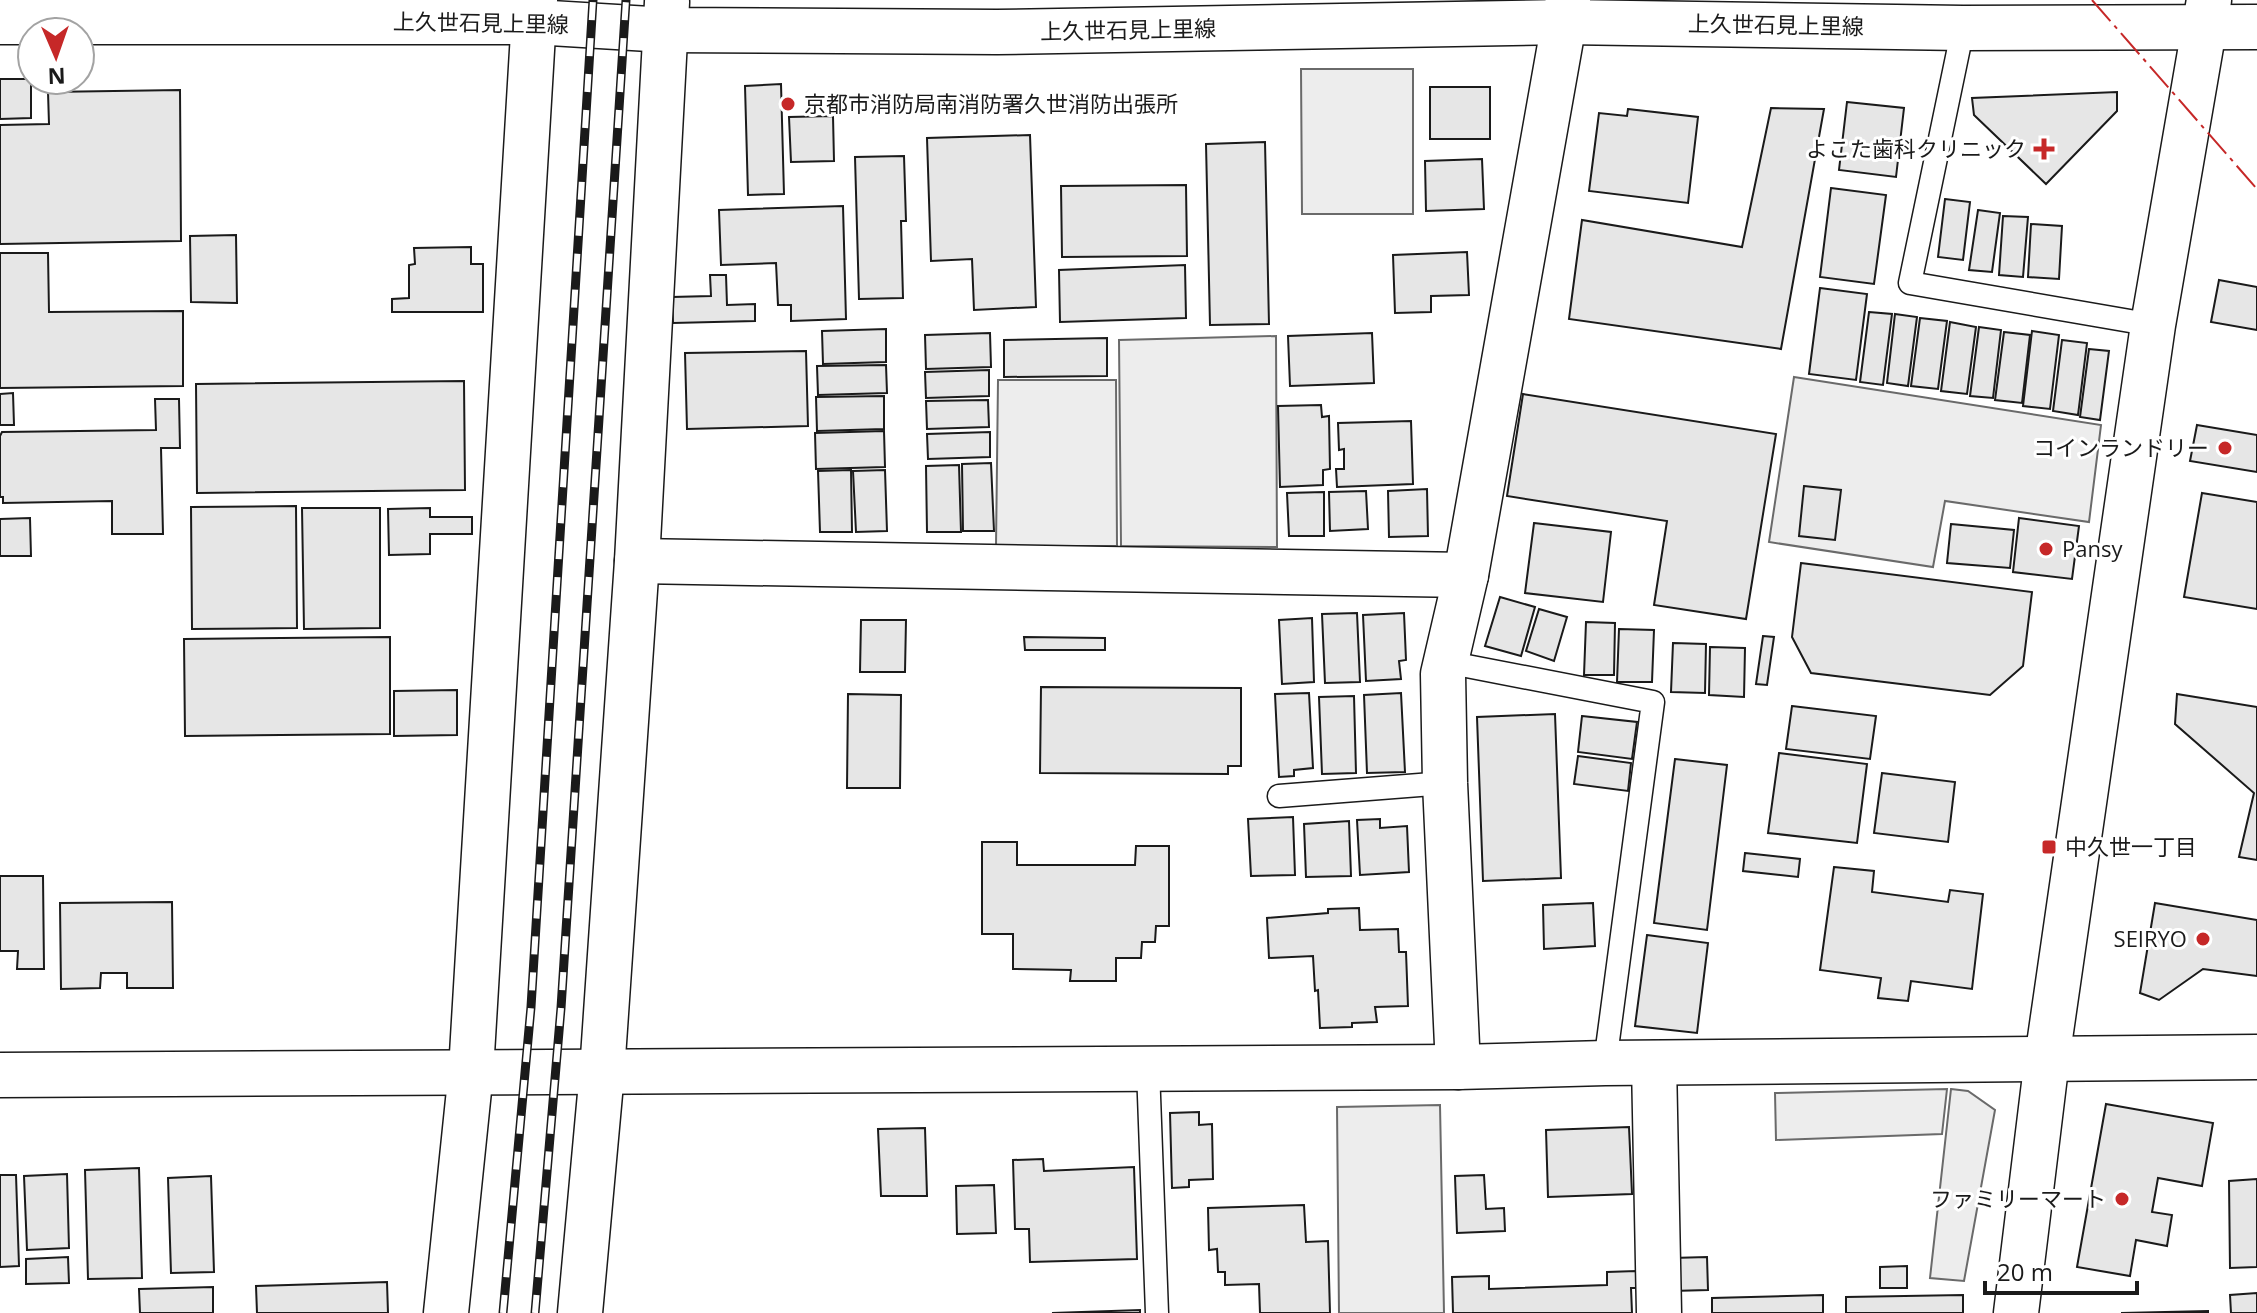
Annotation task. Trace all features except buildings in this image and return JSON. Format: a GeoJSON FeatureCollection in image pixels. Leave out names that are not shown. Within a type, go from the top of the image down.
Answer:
{"type":"FeatureCollection","features":[{"type":"Feature","properties":{"kind":"street","name":"上久世石見上里線"},"geometry":{"type":"LineString","coordinates":[[0,22],[535,11],[997,32],[1566,11],[1963,28],[2206,14],[2257,27]]}},
{"type":"Feature","properties":{"kind":"street"},"geometry":{"type":"LineString","coordinates":[[446,1313],[471,1071],[535,11]]}},
{"type":"Feature","properties":{"kind":"street"},"geometry":{"type":"LineString","coordinates":[[1458,1067],[1443,674],[1466,575],[1566,11]]}},
{"type":"Feature","properties":{"kind":"street"},"geometry":{"type":"LineString","coordinates":[[2016,1313],[2047,1059],[2153,325],[2206,14]]}},
{"type":"Feature","properties":{"kind":"street"},"geometry":{"type":"LineString","coordinates":[[580,1313],[602,1072],[637,561],[667,15]]}},
{"type":"Feature","properties":{"kind":"street"},"geometry":{"type":"LineString","coordinates":[[637,561],[1466,575]]}},
{"type":"Feature","properties":{"kind":"street"},"geometry":{"type":"LineString","coordinates":[[0,1075],[1458,1067],[2257,1057]]}},
{"type":"Feature","properties":{"kind":"street"},"geometry":{"type":"LineString","coordinates":[[1654,1063],[1659,1313]]}},
{"type":"Feature","properties":{"kind":"lane"},"geometry":{"type":"LineString","coordinates":[[1963,28],[1910,283],[2153,325]]}},
{"type":"Feature","properties":{"kind":"lane"},"geometry":{"type":"LineString","coordinates":[[1446,662],[1653,702],[1605,1063]]}},
{"type":"Feature","properties":{"kind":"lane"},"geometry":{"type":"LineString","coordinates":[[1279,796],[1445,783]]}},
{"type":"Feature","properties":{"kind":"lane"},"geometry":{"type":"LineString","coordinates":[[1148,1069],[1157,1313]]}},
{"type":"Feature","properties":{"kind":"shaded area"},"geometry":{"type":"Polygon","coordinates":[[[1301,69],[1413,69],[1413,214],[1302,214],[1301,69]]]}},
{"type":"Feature","properties":{"kind":"shaded area"},"geometry":{"type":"Polygon","coordinates":[[[1276,336],[1277,547],[1121,546],[1119,340],[1276,336]]]}},
{"type":"Feature","properties":{"kind":"shaded area"},"geometry":{"type":"Polygon","coordinates":[[[1794,377],[2101,425],[2089,522],[1945,501],[1933,567],[1769,542],[1794,377]]]}},
{"type":"Feature","properties":{"kind":"shaded area"},"geometry":{"type":"Polygon","coordinates":[[[998,380],[1116,380],[1117,546],[996,546],[998,380]]]}},
{"type":"Feature","properties":{"kind":"shaded area"},"geometry":{"type":"Polygon","coordinates":[[[1947,1089],[1942,1134],[1776,1140],[1775,1093],[1947,1089]]]}},
{"type":"Feature","properties":{"kind":"shaded area"},"geometry":{"type":"Polygon","coordinates":[[[1951,1089],[1968,1091],[1995,1110],[1964,1281],[1930,1278],[1951,1089]]]}},
{"type":"Feature","properties":{"kind":"shaded area"},"geometry":{"type":"Polygon","coordinates":[[[1440,1105],[1444,1313],[1339,1313],[1337,1107],[1440,1105]]]}},
{"type":"Feature","properties":{"kind":"railway"},"geometry":{"type":"LineString","coordinates":[[503,1313],[531,1007],[593,0]]}},
{"type":"Feature","properties":{"kind":"railway"},"geometry":{"type":"LineString","coordinates":[[535,1313],[561,1008],[626,0]]}},
{"type":"Feature","properties":{"kind":"power"},"geometry":{"type":"LineString","coordinates":[[2092,0],[2257,189]]}},
{"type":"Feature","properties":{"kind":"place","name":"京都市消防局南消防署久世消防出張所"},"geometry":{"type":"Point","coordinates":[788,104]}},
{"type":"Feature","properties":{"kind":"place","name":"よこた歯科クリニック"},"geometry":{"type":"Point","coordinates":[2044,149]}},
{"type":"Feature","properties":{"kind":"place","name":"コインランドリー"},"geometry":{"type":"Point","coordinates":[2225,448]}},
{"type":"Feature","properties":{"kind":"place","name":"Pansy"},"geometry":{"type":"Point","coordinates":[2046,549]}},
{"type":"Feature","properties":{"kind":"place","name":"中久世一丁目"},"geometry":{"type":"Point","coordinates":[2049,847]}},
{"type":"Feature","properties":{"kind":"place","name":"SEIRYO"},"geometry":{"type":"Point","coordinates":[2203,939]}},
{"type":"Feature","properties":{"kind":"place","name":"ファミリーマート"},"geometry":{"type":"Point","coordinates":[2122,1199]}}]}
